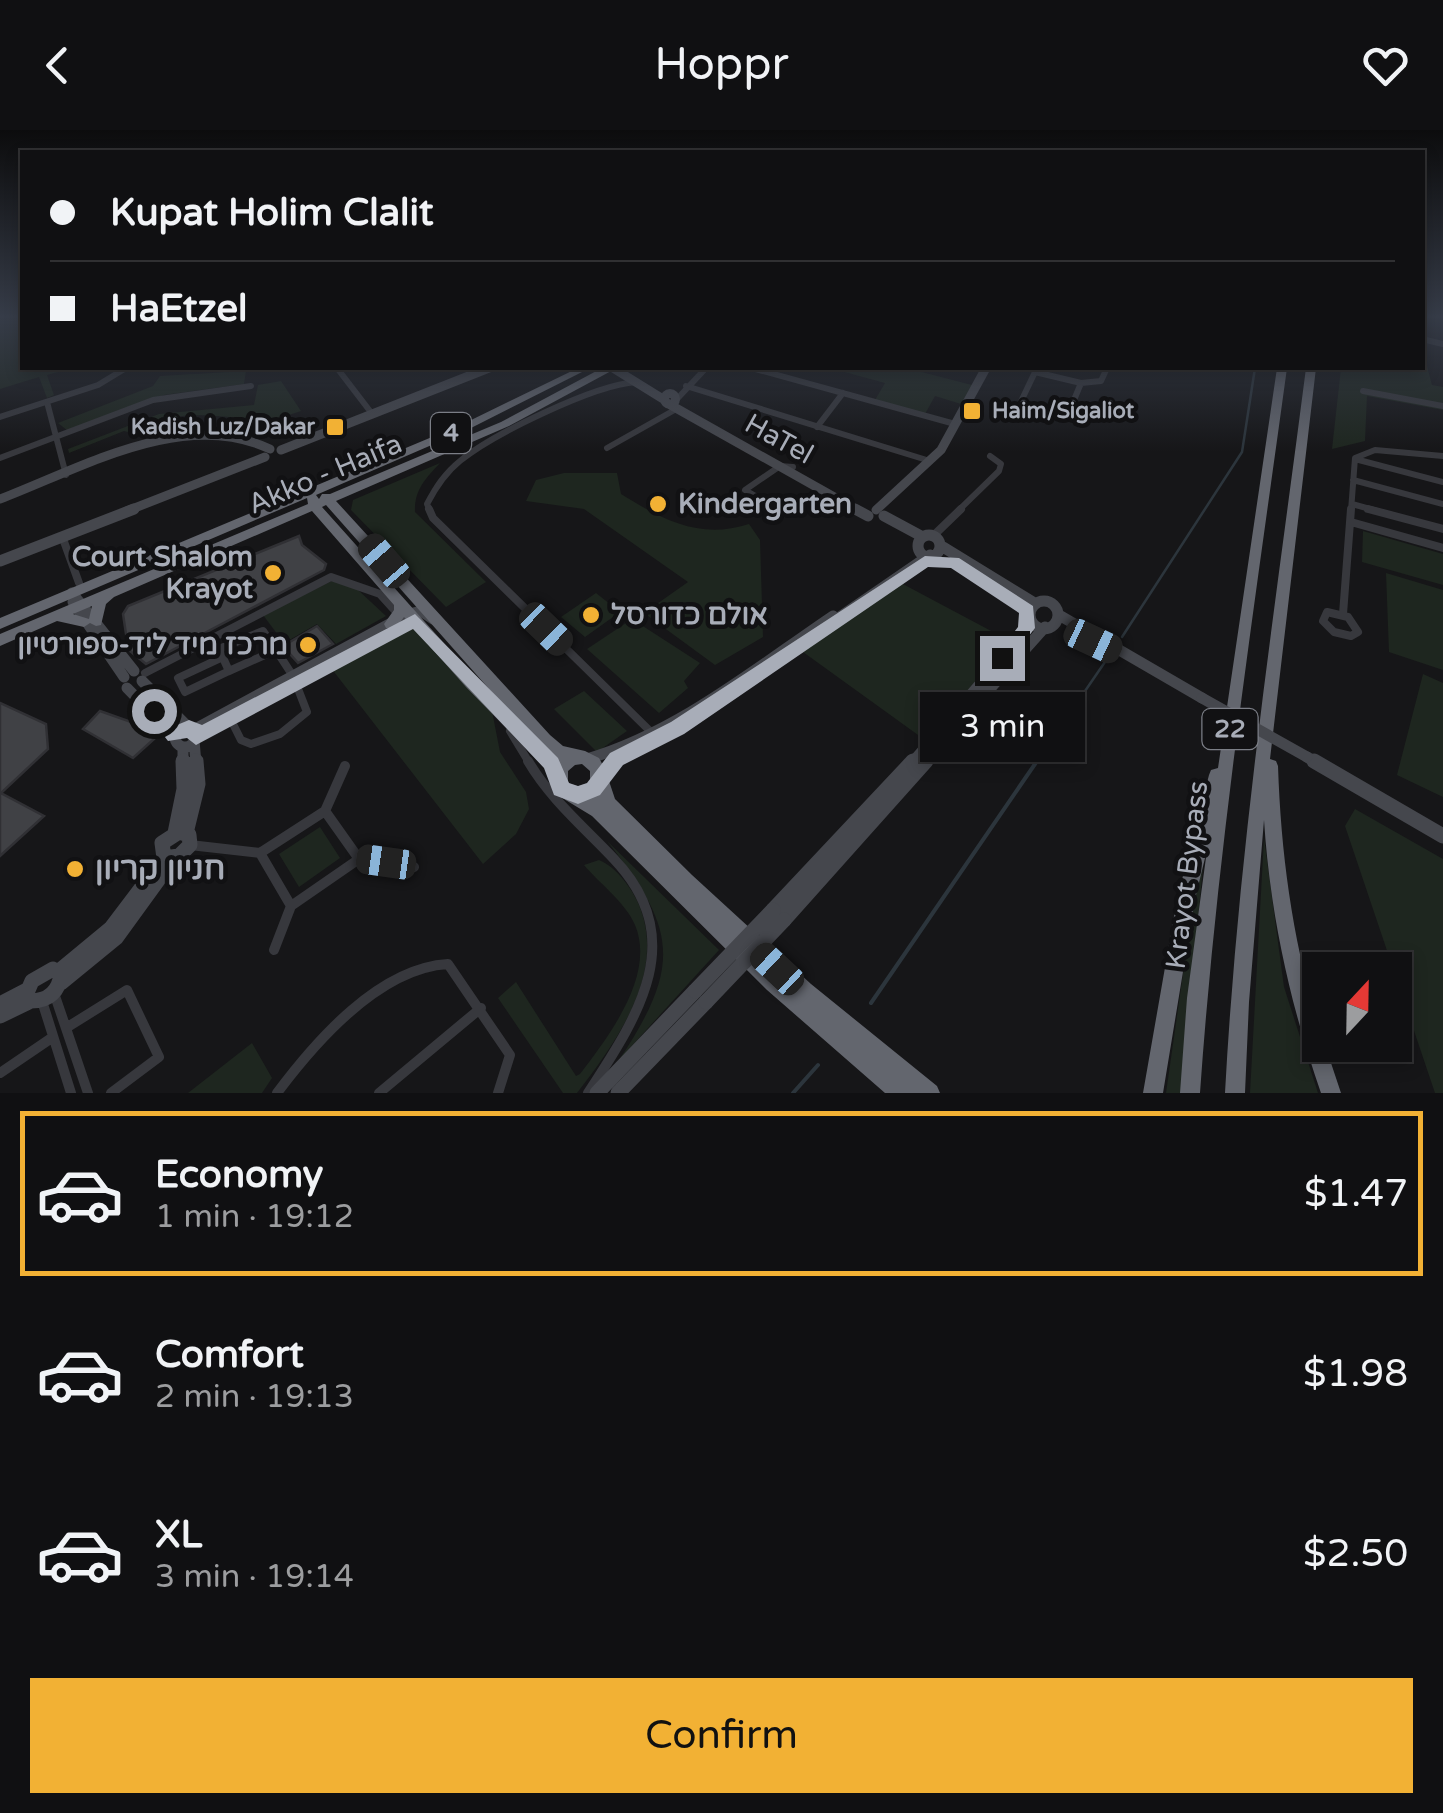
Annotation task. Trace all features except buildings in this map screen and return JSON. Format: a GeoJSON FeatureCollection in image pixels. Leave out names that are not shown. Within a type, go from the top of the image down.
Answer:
{"type":"FeatureCollection","features":[{"type":"Feature","properties":{"kind":"highway","name":"Akko - Haifa"},"geometry":{"type":"LineString","coordinates":[[0,624],[78,597],[314,499],[581,370]]}},
{"type":"Feature","properties":{"kind":"highway","name":"Krayot Bypass"},"geometry":{"type":"LineString","coordinates":[[1190,1093],[1197,998],[1233,711],[1282,370]]}},
{"type":"Feature","properties":{"kind":"highway","name":"22"},"geometry":{"type":"LineString","coordinates":[[1236,1093],[1269,690],[1311,370]]}},
{"type":"Feature","properties":{"kind":"highway","name":"Akko - Haifa"},"geometry":{"type":"LineString","coordinates":[[314,499],[334,505],[357,488],[616,372]]}},
{"type":"Feature","properties":{"kind":"highway"},"geometry":{"type":"LineString","coordinates":[[314,499],[403,615],[552,764],[561,789],[598,812],[774,983],[902,1093]]}},
{"type":"Feature","properties":{"kind":"highway","name":"Akko - Haifa"},"geometry":{"type":"LineString","coordinates":[[0,640],[49,619],[78,597],[112,592],[287,518],[314,499]]}},
{"type":"Feature","properties":{"kind":"highway"},"geometry":{"type":"LineString","coordinates":[[334,505],[544,740],[558,751],[597,765],[609,804],[728,924],[840,1024],[930,1093]]}},
{"type":"Feature","properties":{"kind":"highway"},"geometry":{"type":"LineString","coordinates":[[287,518],[315,517],[332,525]]}},
{"type":"Feature","properties":{"kind":"highway"},"geometry":{"type":"LineString","coordinates":[[49,619],[66,616],[90,621],[100,602],[112,592]]}},
{"type":"Feature","properties":{"kind":"highway"},"geometry":{"type":"LineString","coordinates":[[1269,690],[1275,889],[1292,972],[1330,1093]]}},
{"type":"Feature","properties":{"kind":"highway"},"geometry":{"type":"LineString","coordinates":[[1153,1093],[1186,898],[1233,711]]}},
{"type":"Feature","properties":{"kind":"highway"},"geometry":{"type":"LineString","coordinates":[[558,778],[564,765],[584,758]]}},
{"type":"Feature","properties":{"kind":"highway"},"geometry":{"type":"LineString","coordinates":[[571,795],[589,792],[600,778]]}},
{"type":"Feature","properties":{"kind":"street"},"geometry":{"type":"LineString","coordinates":[[0,417],[98,386],[123,370]]}},
{"type":"Feature","properties":{"kind":"street"},"geometry":{"type":"LineString","coordinates":[[338,370],[373,416]]}},
{"type":"Feature","properties":{"kind":"street"},"geometry":{"type":"LineString","coordinates":[[0,561],[484,370]]}},
{"type":"Feature","properties":{"kind":"street"},"geometry":{"type":"LineString","coordinates":[[607,448],[704,370]]}},
{"type":"Feature","properties":{"kind":"street"},"geometry":{"type":"LineString","coordinates":[[760,370],[955,424]]}},
{"type":"Feature","properties":{"kind":"street"},"geometry":{"type":"LineString","coordinates":[[782,376],[787,370]]}},
{"type":"Feature","properties":{"kind":"street"},"geometry":{"type":"LineString","coordinates":[[877,515],[930,462],[985,370]]}},
{"type":"Feature","properties":{"kind":"street"},"geometry":{"type":"LineString","coordinates":[[1015,414],[1036,370],[1081,382],[1100,381],[1106,370]]}},
{"type":"Feature","properties":{"kind":"street"},"geometry":{"type":"LineString","coordinates":[[616,372],[464,454],[432,490],[427,509],[650,731]]}},
{"type":"Feature","properties":{"kind":"street","name":"HaTel"},"geometry":{"type":"LineString","coordinates":[[616,372],[674,397],[930,546],[1031,611]]}},
{"type":"Feature","properties":{"kind":"street","name":"HaTel"},"geometry":{"type":"LineString","coordinates":[[616,372],[674,397],[780,466],[877,515]]}},
{"type":"Feature","properties":{"kind":"street"},"geometry":{"type":"LineString","coordinates":[[1074,400],[1081,382]]}},
{"type":"Feature","properties":{"kind":"street"},"geometry":{"type":"LineString","coordinates":[[0,458],[56,440],[153,400],[252,386]]}},
{"type":"Feature","properties":{"kind":"street"},"geometry":{"type":"LineString","coordinates":[[1362,391],[1443,406]]}},
{"type":"Feature","properties":{"kind":"street"},"geometry":{"type":"LineString","coordinates":[[817,427],[843,393]]}},
{"type":"Feature","properties":{"kind":"street"},"geometry":{"type":"LineString","coordinates":[[674,397],[817,427],[930,462]]}},
{"type":"Feature","properties":{"kind":"street"},"geometry":{"type":"LineString","coordinates":[[47,402],[66,475]]}},
{"type":"Feature","properties":{"kind":"street"},"geometry":{"type":"LineString","coordinates":[[0,498],[184,434],[252,439],[272,452]]}},
{"type":"Feature","properties":{"kind":"street"},"geometry":{"type":"LineString","coordinates":[[1355,459],[1375,450],[1443,456]]}},
{"type":"Feature","properties":{"kind":"street"},"geometry":{"type":"LineString","coordinates":[[584,758],[612,753],[650,731],[788,646],[913,561],[998,471],[1001,464],[990,456]]}},
{"type":"Feature","properties":{"kind":"street"},"geometry":{"type":"LineString","coordinates":[[1343,614],[1355,459]]}},
{"type":"Feature","properties":{"kind":"street"},"geometry":{"type":"LineString","coordinates":[[1355,459],[1443,482]]}},
{"type":"Feature","properties":{"kind":"street"},"geometry":{"type":"LineString","coordinates":[[784,514],[745,490],[780,466],[793,467]]}},
{"type":"Feature","properties":{"kind":"street"},"geometry":{"type":"LineString","coordinates":[[1353,480],[1443,504]]}},
{"type":"Feature","properties":{"kind":"street"},"geometry":{"type":"LineString","coordinates":[[1352,504],[1443,529]]}},
{"type":"Feature","properties":{"kind":"street"},"geometry":{"type":"LineString","coordinates":[[1351,522],[1443,548]]}},
{"type":"Feature","properties":{"kind":"street"},"geometry":{"type":"LineString","coordinates":[[62,536],[78,597],[90,621],[134,678],[188,736],[184,837]]}},
{"type":"Feature","properties":{"kind":"street"},"geometry":{"type":"LineString","coordinates":[[930,546],[954,562]]}},
{"type":"Feature","properties":{"kind":"street"},"geometry":{"type":"LineString","coordinates":[[600,778],[616,759],[692,718],[930,546]]}},
{"type":"Feature","properties":{"kind":"street","name":"HaTel"},"geometry":{"type":"LineString","coordinates":[[930,546],[1031,611]]}},
{"type":"Feature","properties":{"kind":"street"},"geometry":{"type":"LineString","coordinates":[[318,583],[326,573]]}},
{"type":"Feature","properties":{"kind":"street"},"geometry":{"type":"LineString","coordinates":[[134,678],[334,576],[388,598],[403,615]]}},
{"type":"Feature","properties":{"kind":"street"},"geometry":{"type":"LineString","coordinates":[[1031,611],[1051,607],[1053,623]]}},
{"type":"Feature","properties":{"kind":"street"},"geometry":{"type":"LineString","coordinates":[[1031,611],[1124,655],[1443,836]]}},
{"type":"Feature","properties":{"kind":"street"},"geometry":{"type":"LineString","coordinates":[[779,915],[1024,633],[1031,611]]}},
{"type":"Feature","properties":{"kind":"street"},"geometry":{"type":"LineString","coordinates":[[188,736],[230,718],[403,615],[424,612],[436,621]]}},
{"type":"Feature","properties":{"kind":"street"},"geometry":{"type":"LineString","coordinates":[[188,736],[403,615]]}},
{"type":"Feature","properties":{"kind":"street"},"geometry":{"type":"LineString","coordinates":[[618,1093],[701,997],[1053,623]]}},
{"type":"Feature","properties":{"kind":"street"},"geometry":{"type":"LineString","coordinates":[[229,672],[219,649],[263,631],[295,679],[307,712],[280,734],[251,744],[241,740],[230,718]]}},
{"type":"Feature","properties":{"kind":"street"},"geometry":{"type":"LineString","coordinates":[[223,657],[178,678],[179,689],[185,692],[276,650]]}},
{"type":"Feature","properties":{"kind":"street"},"geometry":{"type":"LineString","coordinates":[[494,706],[548,791],[629,876],[651,918],[653,962],[645,994],[629,1030],[588,1093]]}},
{"type":"Feature","properties":{"kind":"street"},"geometry":{"type":"LineString","coordinates":[[0,1016],[46,990],[116,938],[169,858],[162,844],[184,837],[260,853],[326,811],[345,766]]}},
{"type":"Feature","properties":{"kind":"street"},"geometry":{"type":"LineString","coordinates":[[326,811],[359,859]]}},
{"type":"Feature","properties":{"kind":"street"},"geometry":{"type":"LineString","coordinates":[[260,853],[292,906]]}},
{"type":"Feature","properties":{"kind":"street"},"geometry":{"type":"LineString","coordinates":[[274,950],[292,906],[359,859],[414,866]]}},
{"type":"Feature","properties":{"kind":"street"},"geometry":{"type":"LineString","coordinates":[[278,1093],[335,1028],[422,966],[448,964],[482,1008],[510,1054],[498,1093]]}},
{"type":"Feature","properties":{"kind":"street"},"geometry":{"type":"LineString","coordinates":[[0,1004],[46,990]]}},
{"type":"Feature","properties":{"kind":"street"},"geometry":{"type":"LineString","coordinates":[[46,990],[66,1028],[88,1093]]}},
{"type":"Feature","properties":{"kind":"street"},"geometry":{"type":"LineString","coordinates":[[46,990],[52,1037],[70,1093]]}},
{"type":"Feature","properties":{"kind":"street"},"geometry":{"type":"LineString","coordinates":[[66,1028],[127,990],[159,1057],[111,1093]]}},
{"type":"Feature","properties":{"kind":"street"},"geometry":{"type":"LineString","coordinates":[[597,1093],[701,997]]}},
{"type":"Feature","properties":{"kind":"street"},"geometry":{"type":"LineString","coordinates":[[379,1093],[482,1008]]}},
{"type":"Feature","properties":{"kind":"street"},"geometry":{"type":"LineString","coordinates":[[0,1073],[52,1037]]}},
{"type":"Feature","properties":{"kind":"shaded area"},"geometry":{"type":"Polygon","coordinates":[[[0,362],[20,362],[20,370],[66,370],[47,375],[54,395],[47,398],[39,377],[0,389],[0,362]]]}},
{"type":"Feature","properties":{"kind":"shaded area"},"geometry":{"type":"Polygon","coordinates":[[[1426,362],[1432,385],[1443,387],[1443,410],[1367,396],[1365,441],[1332,449],[1341,370],[1425,370],[1426,362]]]}},
{"type":"Feature","properties":{"kind":"shaded area"},"geometry":{"type":"Polygon","coordinates":[[[837,370],[914,370],[972,385],[961,404],[935,396],[925,414],[875,400],[885,383],[837,370]]]}},
{"type":"Feature","properties":{"kind":"shaded area"},"geometry":{"type":"Polygon","coordinates":[[[246,371],[244,384],[164,395],[68,431],[58,423],[153,386],[160,376],[246,371]]]}},
{"type":"Feature","properties":{"kind":"shaded area"},"geometry":{"type":"Polygon","coordinates":[[[281,381],[301,411],[259,425],[251,419],[176,417],[132,433],[124,431],[69,453],[68,449],[159,414],[254,405],[258,385],[281,381]]]}},
{"type":"Feature","properties":{"kind":"shaded area"},"geometry":{"type":"Polygon","coordinates":[[[440,463],[419,491],[415,512],[486,582],[446,607],[351,510],[353,500],[440,463]]]}},
{"type":"Feature","properties":{"kind":"shaded area"},"geometry":{"type":"Polygon","coordinates":[[[564,473],[617,473],[621,494],[682,525],[714,530],[749,524],[760,540],[763,637],[715,665],[644,613],[688,582],[584,509],[526,501],[536,480],[564,473]]]}},
{"type":"Feature","properties":{"kind":"shaded area"},"geometry":{"type":"Polygon","coordinates":[[[1363,531],[1443,554],[1443,585],[1362,562],[1363,531]]]}},
{"type":"Feature","properties":{"kind":"shaded area"},"geometry":{"type":"Polygon","coordinates":[[[1386,573],[1443,590],[1443,670],[1389,652],[1386,573]]]}},
{"type":"Feature","properties":{"kind":"shaded area"},"geometry":{"type":"Polygon","coordinates":[[[332,581],[357,589],[386,616],[336,644],[317,624],[284,643],[263,615],[332,581]]]}},
{"type":"Feature","properties":{"kind":"shaded area"},"geometry":{"type":"Polygon","coordinates":[[[901,583],[1010,641],[925,740],[803,652],[901,583]]]}},
{"type":"Feature","properties":{"kind":"shaded area","name":"אולם כדורסל"},"geometry":{"type":"Polygon","coordinates":[[[596,593],[620,612],[585,637],[561,617],[596,593]]]}},
{"type":"Feature","properties":{"kind":"shaded area"},"geometry":{"type":"Polygon","coordinates":[[[632,619],[700,663],[684,681],[688,688],[659,713],[587,649],[632,619]]]}},
{"type":"Feature","properties":{"kind":"shaded area"},"geometry":{"type":"Polygon","coordinates":[[[413,625],[492,711],[500,752],[526,792],[529,809],[516,834],[483,864],[331,668],[413,625]]]}},
{"type":"Feature","properties":{"kind":"shaded area"},"geometry":{"type":"Polygon","coordinates":[[[1423,674],[1443,683],[1443,797],[1397,775],[1423,674]]]}},
{"type":"Feature","properties":{"kind":"shaded area"},"geometry":{"type":"Polygon","coordinates":[[[584,691],[627,731],[597,752],[554,709],[584,691]]]}},
{"type":"Feature","properties":{"kind":"shaded area"},"geometry":{"type":"Polygon","coordinates":[[[1355,809],[1443,859],[1443,1093],[1435,1093],[1412,1025],[1412,952],[1387,952],[1345,826],[1355,809]]]}},
{"type":"Feature","properties":{"kind":"shaded area"},"geometry":{"type":"Polygon","coordinates":[[[320,827],[340,858],[299,887],[279,854],[320,827]]]}},
{"type":"Feature","properties":{"kind":"shaded area"},"geometry":{"type":"Polygon","coordinates":[[[1264,838],[1284,987],[1302,1043],[1302,1062],[1308,1062],[1318,1093],[1250,1093],[1264,838]]]}},
{"type":"Feature","properties":{"kind":"shaded area"},"geometry":{"type":"Polygon","coordinates":[[[607,841],[719,950],[619,1060],[654,998],[662,971],[663,947],[647,898],[607,841]]]}},
{"type":"Feature","properties":{"kind":"shaded area"},"geometry":{"type":"Polygon","coordinates":[[[599,860],[617,873],[636,898],[646,930],[647,956],[634,1005],[622,1029],[577,1093],[563,1093],[498,998],[516,982],[576,1076],[580,1074],[616,1023],[639,964],[640,944],[631,917],[584,865],[599,860]]]}},
{"type":"Feature","properties":{"kind":"shaded area"},"geometry":{"type":"Polygon","coordinates":[[[1203,867],[1181,1093],[1166,1093],[1193,904],[1203,867]]]}},
{"type":"Feature","properties":{"kind":"shaded area"},"geometry":{"type":"Polygon","coordinates":[[[252,1043],[272,1078],[262,1093],[188,1093],[252,1043]]]}},
{"type":"Feature","properties":{"kind":"waterway"},"geometry":{"type":"LineString","coordinates":[[1122,637],[1242,452],[1255,370]]}},
{"type":"Feature","properties":{"kind":"waterway"},"geometry":{"type":"LineString","coordinates":[[1035,764],[1107,659]]}},
{"type":"Feature","properties":{"kind":"waterway"},"geometry":{"type":"LineString","coordinates":[[871,1003],[1037,761]]}},
{"type":"Feature","properties":{"kind":"waterway"},"geometry":{"type":"LineString","coordinates":[[793,1093],[818,1065]]}},
{"type":"Feature","properties":{"kind":"place","name":"Haim/Sigaliot"},"geometry":{"type":"Point","coordinates":[972,411]}},
{"type":"Feature","properties":{"kind":"place","name":"Kadish Luz/Dakar"},"geometry":{"type":"Point","coordinates":[335,427]}},
{"type":"Feature","properties":{"kind":"place","name":"Kindergarten"},"geometry":{"type":"Point","coordinates":[658,504]}},
{"type":"Feature","properties":{"kind":"place","name":"Court Shalom Krayot"},"geometry":{"type":"Point","coordinates":[273,573]}},
{"type":"Feature","properties":{"kind":"place","name":"אולם כדורסל"},"geometry":{"type":"Point","coordinates":[591,615]}},
{"type":"Feature","properties":{"kind":"place","name":"מרכז מיד ליד-ספורטיון"},"geometry":{"type":"Point","coordinates":[308,645]}},
{"type":"Feature","properties":{"kind":"place","name":"חניון קריון"},"geometry":{"type":"Point","coordinates":[75,869]}},
{"type":"Feature","properties":{"kind":"route"},"geometry":{"type":"LineString","coordinates":[[154,711],[174,736],[189,728],[195,729],[196,737],[415,620],[552,764],[561,789],[578,796],[594,789],[616,759],[678,728],[925,561],[954,562],[1028,611],[1026,628],[1002,658]]}}]}
